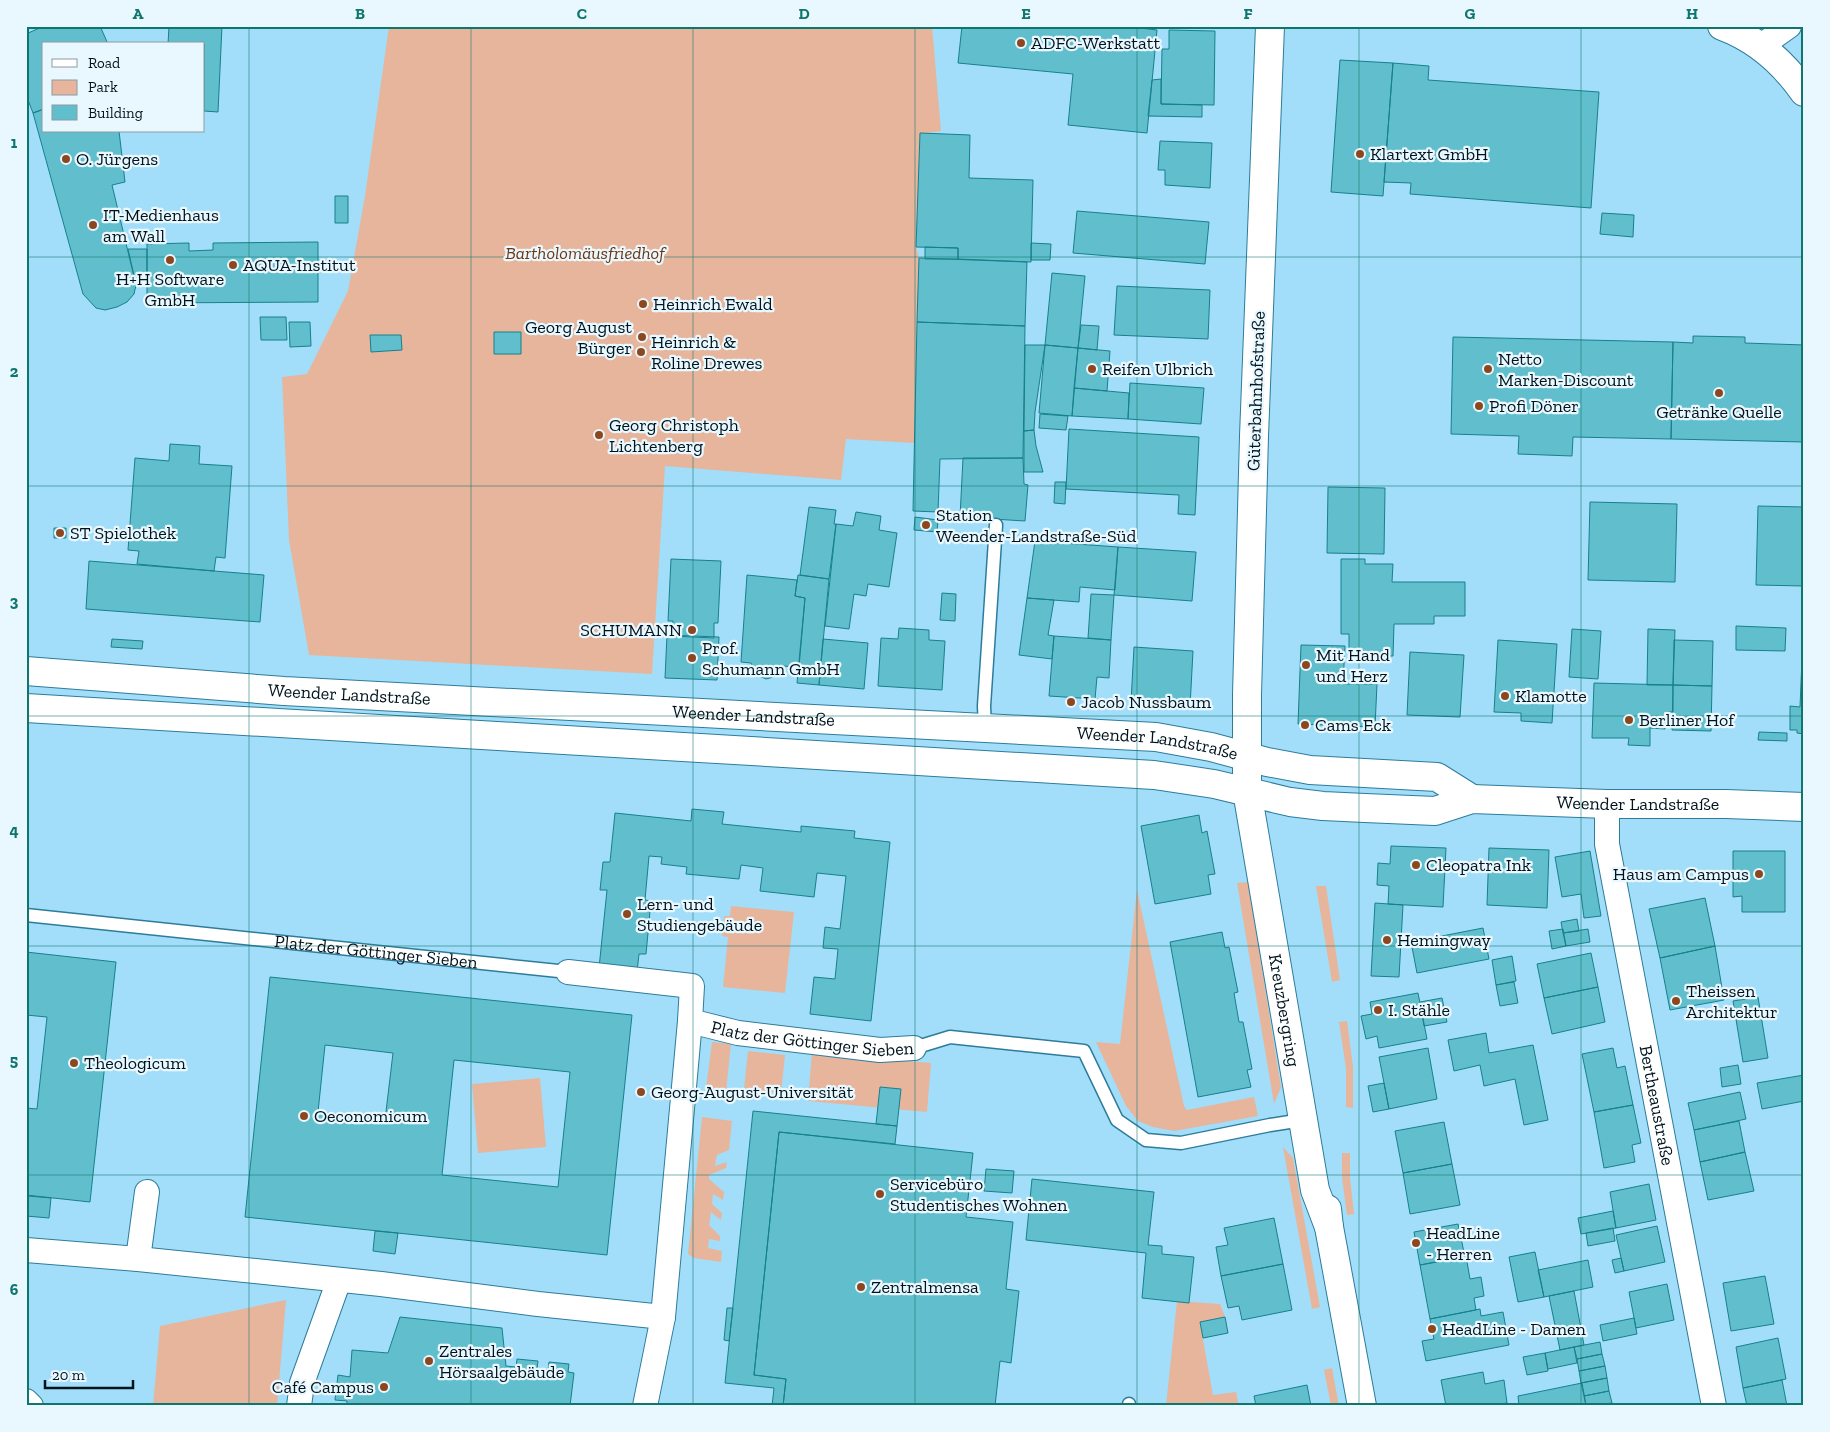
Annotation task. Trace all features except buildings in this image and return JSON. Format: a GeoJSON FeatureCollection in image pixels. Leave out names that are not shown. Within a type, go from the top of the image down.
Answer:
{"type":"FeatureCollection","features":[{"type":"Feature","properties":{"kind":"main road","name":"Güterbahnhofstraße"},"geometry":{"type":"LineString","coordinates":[[1253,793],[1247,755],[1254,436],[1270,26]]}},
{"type":"Feature","properties":{"kind":"main road"},"geometry":{"type":"LineString","coordinates":[[1722,26],[1761,46],[1783,66],[1804,92]]}},
{"type":"Feature","properties":{"kind":"main road","name":"Weender Landstraße"},"geometry":{"type":"LineString","coordinates":[[26,671],[284,691],[1156,737],[1310,770],[1436,777],[1472,799]]}},
{"type":"Feature","properties":{"kind":"main road","name":"Weender Landstraße"},"geometry":{"type":"LineString","coordinates":[[26,708],[1130,773],[1180,779],[1290,802],[1323,806],[1435,811],[1472,799],[1607,804],[1804,807]]}},
{"type":"Feature","properties":{"kind":"main road","name":"Kreuzbergring"},"geometry":{"type":"LineString","coordinates":[[1253,793],[1314,1190],[1329,1227]]}},
{"type":"Feature","properties":{"kind":"main road","name":"Kreuzbergring"},"geometry":{"type":"LineString","coordinates":[[1253,793],[1280,889],[1319,1128],[1329,1227],[1362,1406]]}},
{"type":"Feature","properties":{"kind":"street"},"geometry":{"type":"LineString","coordinates":[[1761,46],[1789,26]]}},
{"type":"Feature","properties":{"kind":"street","name":"Bertheaustraße"},"geometry":{"type":"LineString","coordinates":[[1607,804],[1607,844],[1714,1406]]}},
{"type":"Feature","properties":{"kind":"street","name":"Platz der Göttinger Sieben"},"geometry":{"type":"LineString","coordinates":[[568,972],[692,986],[663,1317],[645,1406]]}},
{"type":"Feature","properties":{"kind":"street","name":"Platz der Göttinger Sieben"},"geometry":{"type":"LineString","coordinates":[[690,1021],[746,1034],[880,1050],[914,1048]]}},
{"type":"Feature","properties":{"kind":"street"},"geometry":{"type":"LineString","coordinates":[[138,1259],[147,1192]]}},
{"type":"Feature","properties":{"kind":"street"},"geometry":{"type":"LineString","coordinates":[[26,1250],[138,1259],[339,1280],[663,1317]]}},
{"type":"Feature","properties":{"kind":"street"},"geometry":{"type":"LineString","coordinates":[[299,1406],[302,1383],[339,1280]]}},
{"type":"Feature","properties":{"kind":"street"},"geometry":{"type":"LineString","coordinates":[[26,1401],[31,1406]]}},
{"type":"Feature","properties":{"kind":"lane"},"geometry":{"type":"LineString","coordinates":[[985,728],[984,706],[996,525]]}},
{"type":"Feature","properties":{"kind":"lane","name":"Platz der Göttinger Sieben"},"geometry":{"type":"LineString","coordinates":[[26,915],[568,972]]}},
{"type":"Feature","properties":{"kind":"lane","name":"Platz der Göttinger Sieben"},"geometry":{"type":"LineString","coordinates":[[914,1048],[950,1037],[1084,1051],[1117,1120],[1146,1140],[1181,1143],[1270,1124],[1302,1120]]}},
{"type":"Feature","properties":{"kind":"green space","name":"Bartholomäusfriedhof"},"geometry":{"type":"Polygon","coordinates":[[[389,26],[770,26],[793,29],[831,26],[932,26],[941,131],[920,134],[916,247],[919,258],[914,443],[846,439],[841,480],[665,466],[652,674],[309,655],[289,540],[282,377],[307,374],[348,291],[365,196],[389,26]]]}},
{"type":"Feature","properties":{"kind":"green space"},"geometry":{"type":"Polygon","coordinates":[[[1248,882],[1281,1087],[1274,1104],[1237,883],[1248,882]]]}},
{"type":"Feature","properties":{"kind":"green space"},"geometry":{"type":"Polygon","coordinates":[[[1316,886],[1326,886],[1340,980],[1332,982],[1316,886]]]}},
{"type":"Feature","properties":{"kind":"green space"},"geometry":{"type":"Polygon","coordinates":[[[1137,890],[1184,1106],[1187,1110],[1254,1097],[1258,1116],[1174,1131],[1153,1127],[1138,1121],[1126,1106],[1096,1042],[1120,1044],[1137,890]]]}},
{"type":"Feature","properties":{"kind":"green space"},"geometry":{"type":"Polygon","coordinates":[[[731,906],[794,912],[785,993],[723,987],[728,937],[722,936],[724,916],[730,916],[731,906]]]}},
{"type":"Feature","properties":{"kind":"green space"},"geometry":{"type":"Polygon","coordinates":[[[1347,1021],[1353,1067],[1353,1108],[1346,1107],[1346,1068],[1339,1022],[1347,1021]]]}},
{"type":"Feature","properties":{"kind":"green space"},"geometry":{"type":"Polygon","coordinates":[[[712,1042],[731,1044],[726,1091],[706,1088],[712,1042]]]}},
{"type":"Feature","properties":{"kind":"green space"},"geometry":{"type":"Polygon","coordinates":[[[748,1051],[785,1055],[781,1093],[744,1089],[748,1051]]]}},
{"type":"Feature","properties":{"kind":"green space"},"geometry":{"type":"Polygon","coordinates":[[[812,1053],[931,1063],[927,1112],[808,1101],[812,1053]]]}},
{"type":"Feature","properties":{"kind":"green space"},"geometry":{"type":"Polygon","coordinates":[[[540,1078],[546,1147],[478,1153],[472,1084],[540,1078]]]}},
{"type":"Feature","properties":{"kind":"green space"},"geometry":{"type":"Polygon","coordinates":[[[702,1117],[732,1121],[729,1150],[717,1155],[715,1166],[727,1162],[726,1168],[709,1175],[709,1179],[724,1192],[723,1200],[713,1194],[712,1204],[722,1213],[721,1220],[711,1212],[709,1225],[720,1236],[720,1241],[709,1239],[708,1248],[722,1251],[721,1262],[694,1258],[688,1254],[702,1117]]]}},
{"type":"Feature","properties":{"kind":"green space"},"geometry":{"type":"Polygon","coordinates":[[[1283,1147],[1293,1158],[1320,1307],[1312,1309],[1283,1147]]]}},
{"type":"Feature","properties":{"kind":"green space"},"geometry":{"type":"Polygon","coordinates":[[[1342,1153],[1350,1153],[1350,1178],[1354,1214],[1347,1215],[1342,1178],[1342,1153]]]}},
{"type":"Feature","properties":{"kind":"green space"},"geometry":{"type":"Polygon","coordinates":[[[286,1300],[277,1406],[153,1406],[160,1326],[286,1300]]]}},
{"type":"Feature","properties":{"kind":"green space"},"geometry":{"type":"Polygon","coordinates":[[[1177,1301],[1220,1304],[1225,1317],[1200,1323],[1213,1395],[1236,1392],[1239,1406],[1166,1406],[1177,1301]]]}},
{"type":"Feature","properties":{"kind":"green space"},"geometry":{"type":"Polygon","coordinates":[[[1332,1368],[1339,1406],[1331,1406],[1324,1370],[1332,1368]]]}},
{"type":"Feature","properties":{"kind":"place","name":"ADFC-Werkstatt"},"geometry":{"type":"Point","coordinates":[1021,43]}},
{"type":"Feature","properties":{"kind":"place","name":"Klartext GmbH"},"geometry":{"type":"Point","coordinates":[1360,154]}},
{"type":"Feature","properties":{"kind":"place","name":"O. Jürgens"},"geometry":{"type":"Point","coordinates":[66,159]}},
{"type":"Feature","properties":{"kind":"place","name":"IT-Medienhaus am Wall"},"geometry":{"type":"Point","coordinates":[93,225]}},
{"type":"Feature","properties":{"kind":"place","name":"H+H Software GmbH"},"geometry":{"type":"Point","coordinates":[170,260]}},
{"type":"Feature","properties":{"kind":"place","name":"AQUA-Institut"},"geometry":{"type":"Point","coordinates":[233,265]}},
{"type":"Feature","properties":{"kind":"place","name":"Heinrich Ewald"},"geometry":{"type":"Point","coordinates":[643,304]}},
{"type":"Feature","properties":{"kind":"place","name":"Georg August Bürger"},"geometry":{"type":"Point","coordinates":[642,337]}},
{"type":"Feature","properties":{"kind":"place","name":"Heinrich & Roline Drewes"},"geometry":{"type":"Point","coordinates":[641,352]}},
{"type":"Feature","properties":{"kind":"place","name":"Reifen Ulbrich"},"geometry":{"type":"Point","coordinates":[1092,369]}},
{"type":"Feature","properties":{"kind":"place","name":"Netto Marken-Discount"},"geometry":{"type":"Point","coordinates":[1488,369]}},
{"type":"Feature","properties":{"kind":"place","name":"Getränke Quelle"},"geometry":{"type":"Point","coordinates":[1719,393]}},
{"type":"Feature","properties":{"kind":"place","name":"Profi Döner"},"geometry":{"type":"Point","coordinates":[1479,406]}},
{"type":"Feature","properties":{"kind":"place","name":"Georg Christoph Lichtenberg"},"geometry":{"type":"Point","coordinates":[599,435]}},
{"type":"Feature","properties":{"kind":"place","name":"Station Weender-Landstraße-Süd"},"geometry":{"type":"Point","coordinates":[926,525]}},
{"type":"Feature","properties":{"kind":"place","name":"ST Spielothek"},"geometry":{"type":"Point","coordinates":[60,533]}},
{"type":"Feature","properties":{"kind":"place","name":"SCHUMANN"},"geometry":{"type":"Point","coordinates":[692,630]}},
{"type":"Feature","properties":{"kind":"place","name":"Prof. Schumann GmbH"},"geometry":{"type":"Point","coordinates":[692,658]}},
{"type":"Feature","properties":{"kind":"place","name":"Mit Hand und Herz"},"geometry":{"type":"Point","coordinates":[1306,665]}},
{"type":"Feature","properties":{"kind":"place","name":"Klamotte"},"geometry":{"type":"Point","coordinates":[1505,696]}},
{"type":"Feature","properties":{"kind":"place","name":"Jacob Nussbaum"},"geometry":{"type":"Point","coordinates":[1071,702]}},
{"type":"Feature","properties":{"kind":"place","name":"Berliner Hof"},"geometry":{"type":"Point","coordinates":[1629,720]}},
{"type":"Feature","properties":{"kind":"place","name":"Cams Eck"},"geometry":{"type":"Point","coordinates":[1305,725]}},
{"type":"Feature","properties":{"kind":"place","name":"Cleopatra Ink"},"geometry":{"type":"Point","coordinates":[1416,865]}},
{"type":"Feature","properties":{"kind":"place","name":"Haus am Campus"},"geometry":{"type":"Point","coordinates":[1759,874]}},
{"type":"Feature","properties":{"kind":"place","name":"Lern- und Studiengebäude"},"geometry":{"type":"Point","coordinates":[627,914]}},
{"type":"Feature","properties":{"kind":"place","name":"Hemingway"},"geometry":{"type":"Point","coordinates":[1387,940]}},
{"type":"Feature","properties":{"kind":"place","name":"Theissen Architektur"},"geometry":{"type":"Point","coordinates":[1676,1001]}},
{"type":"Feature","properties":{"kind":"place","name":"I. Stähle"},"geometry":{"type":"Point","coordinates":[1378,1010]}},
{"type":"Feature","properties":{"kind":"place","name":"Theologicum"},"geometry":{"type":"Point","coordinates":[74,1063]}},
{"type":"Feature","properties":{"kind":"place","name":"Georg-August-Universität"},"geometry":{"type":"Point","coordinates":[641,1092]}},
{"type":"Feature","properties":{"kind":"place","name":"Oeconomicum"},"geometry":{"type":"Point","coordinates":[304,1116]}},
{"type":"Feature","properties":{"kind":"place","name":"Servicebüro Studentisches Wohnen"},"geometry":{"type":"Point","coordinates":[880,1194]}},
{"type":"Feature","properties":{"kind":"place","name":"HeadLine - Herren"},"geometry":{"type":"Point","coordinates":[1416,1243]}},
{"type":"Feature","properties":{"kind":"place","name":"Zentralmensa"},"geometry":{"type":"Point","coordinates":[861,1287]}},
{"type":"Feature","properties":{"kind":"place","name":"HeadLine - Damen"},"geometry":{"type":"Point","coordinates":[1432,1329]}},
{"type":"Feature","properties":{"kind":"place","name":"Zentrales Hörsaalgebäude"},"geometry":{"type":"Point","coordinates":[429,1361]}},
{"type":"Feature","properties":{"kind":"place","name":"Café Campus"},"geometry":{"type":"Point","coordinates":[384,1387]}}]}
